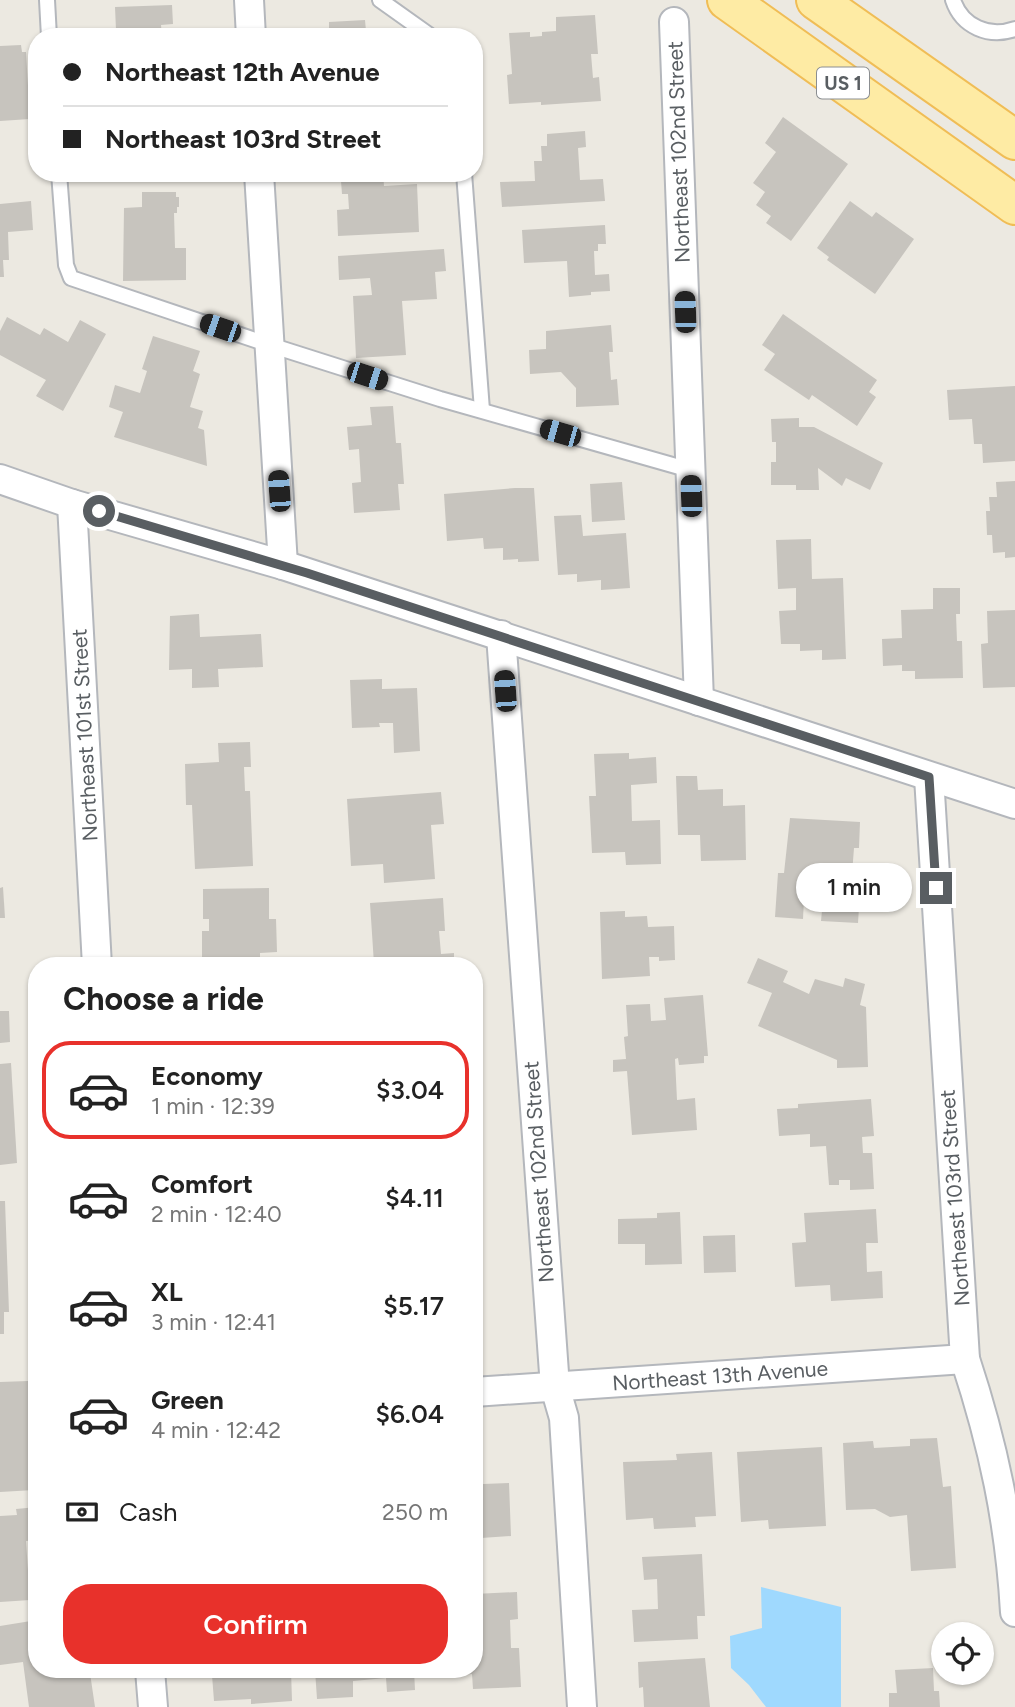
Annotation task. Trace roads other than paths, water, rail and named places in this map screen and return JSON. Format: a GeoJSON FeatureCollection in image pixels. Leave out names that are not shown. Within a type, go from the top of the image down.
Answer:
{"type":"FeatureCollection","features":[{"type":"Feature","properties":{"kind":"main road","name":"US 1"},"geometry":{"type":"LineString","coordinates":[[727,0],[1015,205]]}},
{"type":"Feature","properties":{"kind":"main road","name":"US 1"},"geometry":{"type":"LineString","coordinates":[[816,0],[1015,140]]}},
{"type":"Feature","properties":{"kind":"street"},"geometry":{"type":"LineString","coordinates":[[249,0],[251,28]]}},
{"type":"Feature","properties":{"kind":"street","name":"Northeast 102nd Street"},"geometry":{"type":"LineString","coordinates":[[674,22],[699,701]]}},
{"type":"Feature","properties":{"kind":"street"},"geometry":{"type":"LineString","coordinates":[[260,182],[283,565]]}},
{"type":"Feature","properties":{"kind":"street"},"geometry":{"type":"LineString","coordinates":[[0,478],[72,503],[283,565],[501,635],[1015,804]]}},
{"type":"Feature","properties":{"kind":"street","name":"Northeast 101st Street"},"geometry":{"type":"LineString","coordinates":[[72,503],[97,957]]}},
{"type":"Feature","properties":{"kind":"street","name":"Northeast 102nd Street"},"geometry":{"type":"LineString","coordinates":[[501,635],[555,1387],[564,1418],[582,1707]]}},
{"type":"Feature","properties":{"kind":"street","name":"Northeast 103rd Street"},"geometry":{"type":"LineString","coordinates":[[929,777],[965,1359],[986,1422],[1004,1504],[1015,1612]]}},
{"type":"Feature","properties":{"kind":"street","name":"Northeast 13th Avenue"},"geometry":{"type":"LineString","coordinates":[[483,1391],[965,1359]]}},
{"type":"Feature","properties":{"kind":"street"},"geometry":{"type":"LineString","coordinates":[[151,1678],[153,1707]]}},
{"type":"Feature","properties":{"kind":"lane"},"geometry":{"type":"LineString","coordinates":[[47,0],[49,28]]}},
{"type":"Feature","properties":{"kind":"lane"},"geometry":{"type":"LineString","coordinates":[[380,0],[419,28]]}},
{"type":"Feature","properties":{"kind":"lane"},"geometry":{"type":"LineString","coordinates":[[953,0],[964,19],[976,28],[990,32],[1015,29]]}},
{"type":"Feature","properties":{"kind":"lane"},"geometry":{"type":"LineString","coordinates":[[60,182],[66,265],[71,278],[270,345],[690,470]]}},
{"type":"Feature","properties":{"kind":"lane"},"geometry":{"type":"LineString","coordinates":[[465,182],[482,410]]}},
{"type":"Feature","properties":{"kind":"water"},"geometry":{"type":"Polygon","coordinates":[[[761,1587],[841,1607],[841,1707],[766,1707],[731,1668],[730,1636],[762,1628],[761,1587]]]}}]}
